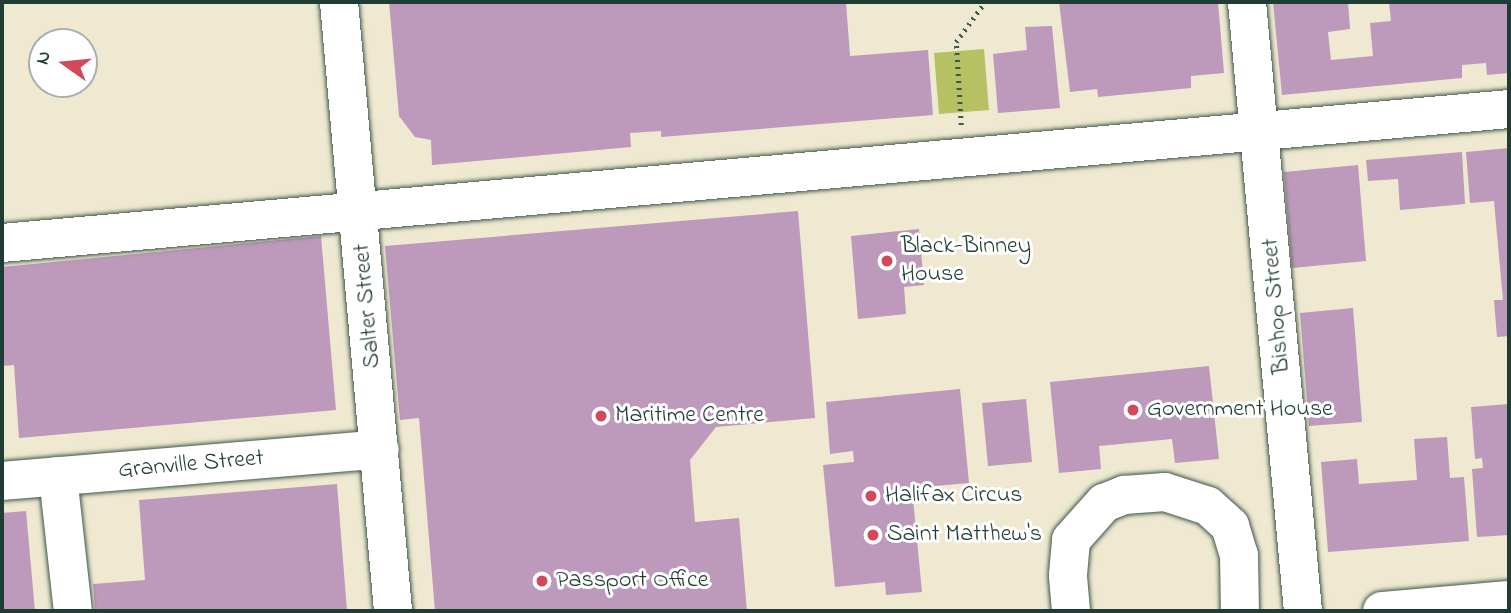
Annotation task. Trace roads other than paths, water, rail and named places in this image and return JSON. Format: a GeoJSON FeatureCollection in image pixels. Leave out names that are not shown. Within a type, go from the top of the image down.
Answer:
{"type":"FeatureCollection","features":[{"type":"Feature","properties":{"kind":"street","name":"Salter Street"},"geometry":{"type":"LineString","coordinates":[[339,2],[360,209],[394,611]]}},
{"type":"Feature","properties":{"kind":"street","name":"Bishop Street"},"geometry":{"type":"LineString","coordinates":[[1247,2],[1303,611]]}},
{"type":"Feature","properties":{"kind":"street"},"geometry":{"type":"LineString","coordinates":[[2,243],[360,209],[1509,110]]}},
{"type":"Feature","properties":{"kind":"street","name":"Granville Street"},"geometry":{"type":"LineString","coordinates":[[2,481],[380,449]]}},
{"type":"Feature","properties":{"kind":"street"},"geometry":{"type":"LineString","coordinates":[[58,477],[73,611]]}},
{"type":"Feature","properties":{"kind":"street"},"geometry":{"type":"LineString","coordinates":[[1071,611],[1068,576],[1071,540],[1104,503],[1124,495],[1165,492],[1208,506],[1230,526],[1239,555],[1240,611]]}},
{"type":"Feature","properties":{"kind":"street"},"geometry":{"type":"LineString","coordinates":[[1382,611],[1509,600]]}},
{"type":"Feature","properties":{"kind":"place","name":"Black-Binney House"},"geometry":{"type":"Point","coordinates":[887,261]}},
{"type":"Feature","properties":{"kind":"place","name":"Government House"},"geometry":{"type":"Point","coordinates":[1133,410]}},
{"type":"Feature","properties":{"kind":"place","name":"Maritime Centre"},"geometry":{"type":"Point","coordinates":[601,416]}},
{"type":"Feature","properties":{"kind":"place","name":"Halifax Circus"},"geometry":{"type":"Point","coordinates":[871,496]}},
{"type":"Feature","properties":{"kind":"place","name":"Saint Matthew's"},"geometry":{"type":"Point","coordinates":[873,535]}},
{"type":"Feature","properties":{"kind":"place","name":"Passport Office"},"geometry":{"type":"Point","coordinates":[542,581]}}]}
